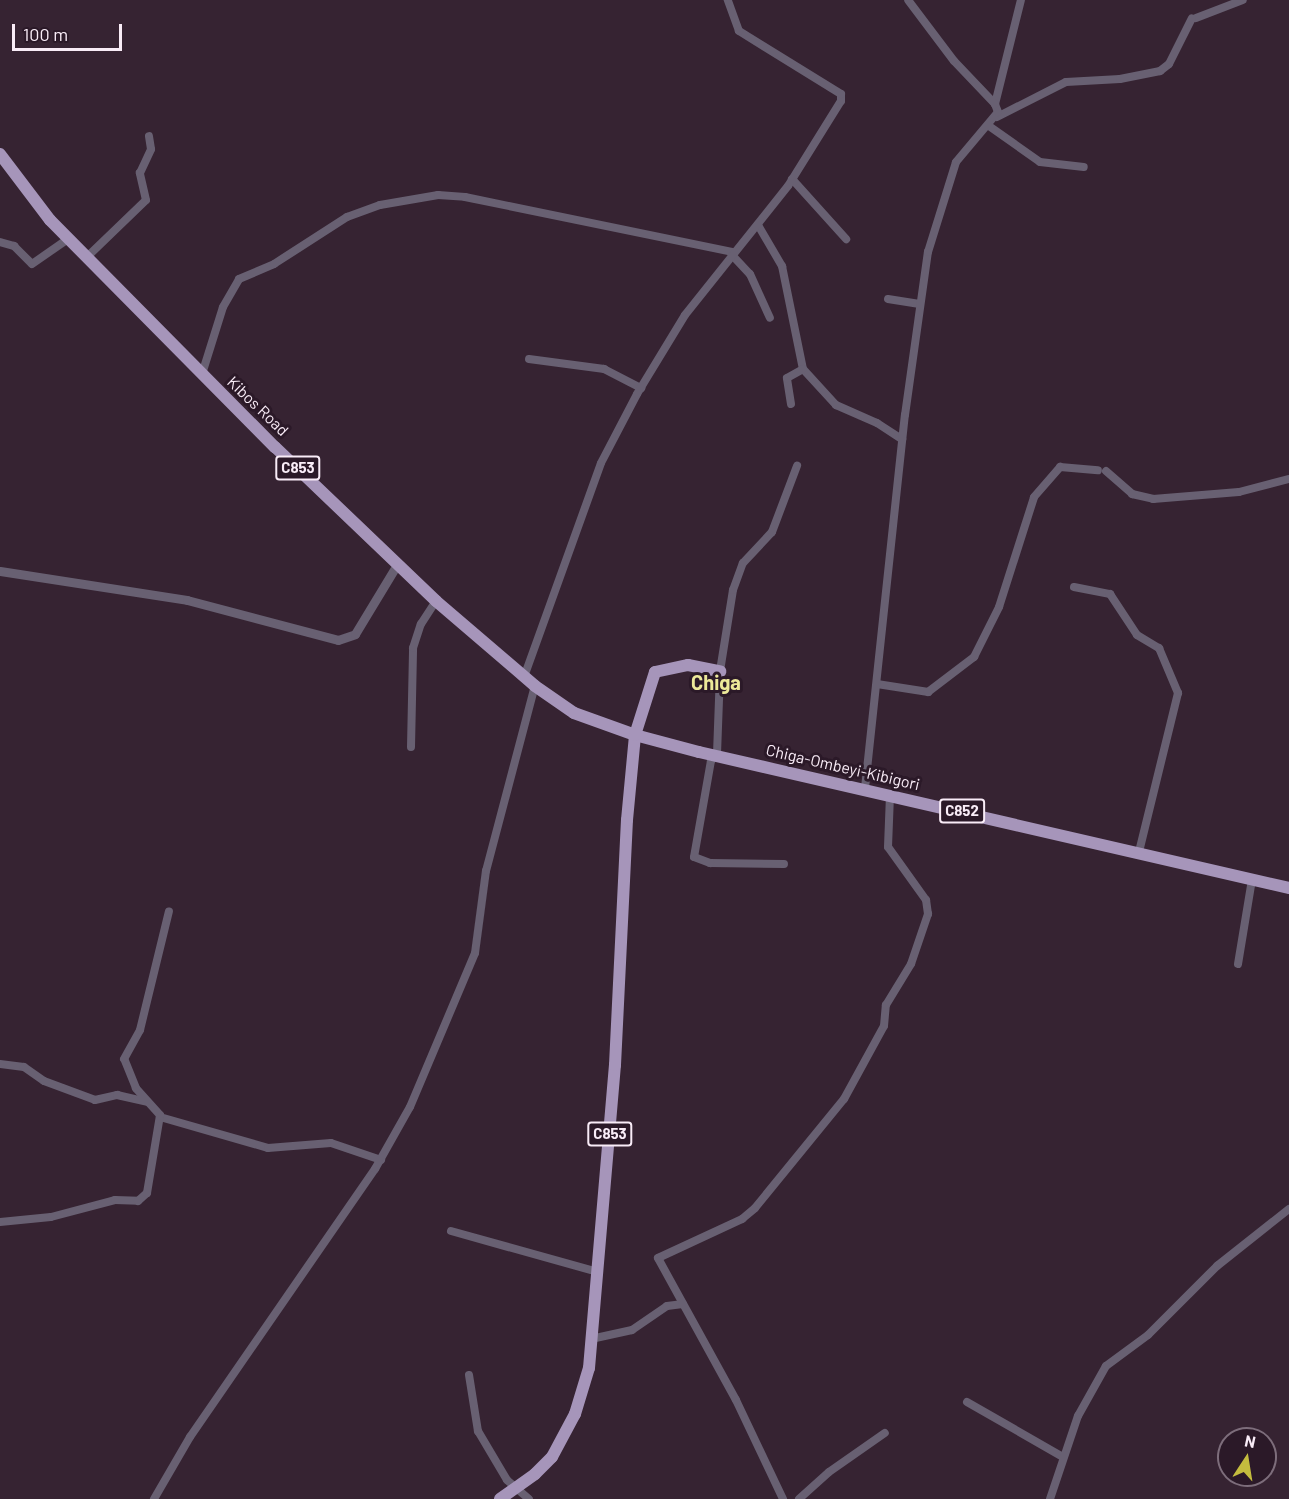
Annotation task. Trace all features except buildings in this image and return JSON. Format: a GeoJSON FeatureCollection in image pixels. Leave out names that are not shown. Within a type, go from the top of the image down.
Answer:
{"type":"FeatureCollection","features":[{"type":"Feature","properties":{"kind":"main road","name":"Kibos Road"},"geometry":{"type":"LineString","coordinates":[[0,154],[28,194],[86,258],[436,601],[535,686],[585,718],[635,735]]}},
{"type":"Feature","properties":{"kind":"main road"},"geometry":{"type":"LineString","coordinates":[[635,735],[655,672],[688,665],[720,671]]}},
{"type":"Feature","properties":{"kind":"main road","name":"Chiga-Ombeyi-Kibigori"},"geometry":{"type":"LineString","coordinates":[[635,735],[1289,888]]}},
{"type":"Feature","properties":{"kind":"main road","name":"C853"},"geometry":{"type":"LineString","coordinates":[[500,1499],[535,1474],[564,1438],[582,1394],[598,1272],[635,735]]}},
{"type":"Feature","properties":{"kind":"street"},"geometry":{"type":"LineString","coordinates":[[524,677],[602,463],[641,388],[685,315],[792,179],[842,96],[739,31],[728,0]]}},
{"type":"Feature","properties":{"kind":"street"},"geometry":{"type":"LineString","coordinates":[[908,0],[954,61],[995,104]]}},
{"type":"Feature","properties":{"kind":"street"},"geometry":{"type":"LineString","coordinates":[[997,117],[995,104],[1021,0]]}},
{"type":"Feature","properties":{"kind":"street"},"geometry":{"type":"LineString","coordinates":[[864,788],[902,439],[920,304],[943,196],[964,150],[997,117],[1066,82],[1119,79],[1161,71],[1169,64],[1194,18],[1243,0]]}},
{"type":"Feature","properties":{"kind":"street"},"geometry":{"type":"LineString","coordinates":[[989,126],[1040,162],[1084,167]]}},
{"type":"Feature","properties":{"kind":"street"},"geometry":{"type":"LineString","coordinates":[[86,258],[146,200],[140,173],[151,149],[149,136]]}},
{"type":"Feature","properties":{"kind":"street"},"geometry":{"type":"LineString","coordinates":[[792,179],[846,239]]}},
{"type":"Feature","properties":{"kind":"street"},"geometry":{"type":"LineString","coordinates":[[202,374],[223,307],[240,279],[281,260],[347,217],[380,205],[438,195],[465,197],[733,254],[750,274],[770,318]]}},
{"type":"Feature","properties":{"kind":"street"},"geometry":{"type":"LineString","coordinates":[[758,225],[782,266],[803,369],[836,405],[877,423],[902,439]]}},
{"type":"Feature","properties":{"kind":"street"},"geometry":{"type":"LineString","coordinates":[[0,242],[14,246],[32,264],[68,239]]}},
{"type":"Feature","properties":{"kind":"street"},"geometry":{"type":"LineString","coordinates":[[888,299],[920,304]]}},
{"type":"Feature","properties":{"kind":"street"},"geometry":{"type":"LineString","coordinates":[[529,359],[604,369],[641,388]]}},
{"type":"Feature","properties":{"kind":"street"},"geometry":{"type":"LineString","coordinates":[[791,404],[787,378],[803,369]]}},
{"type":"Feature","properties":{"kind":"street"},"geometry":{"type":"LineString","coordinates":[[784,864],[710,863],[694,857],[711,760],[716,755],[720,671],[738,572],[772,532],[797,466]]}},
{"type":"Feature","properties":{"kind":"street"},"geometry":{"type":"LineString","coordinates":[[877,684],[928,692],[974,657],[999,607],[1034,497],[1060,468],[1102,471],[1132,494],[1153,499],[1239,492],[1289,479]]}},
{"type":"Feature","properties":{"kind":"street"},"geometry":{"type":"LineString","coordinates":[[0,571],[187,600],[338,640],[355,634],[398,563]]}},
{"type":"Feature","properties":{"kind":"street"},"geometry":{"type":"LineString","coordinates":[[1074,587],[1110,594],[1137,635],[1160,648],[1178,693],[1139,852]]}},
{"type":"Feature","properties":{"kind":"street"},"geometry":{"type":"LineString","coordinates":[[411,747],[413,648],[421,624],[436,601]]}},
{"type":"Feature","properties":{"kind":"street"},"geometry":{"type":"LineString","coordinates":[[154,1499],[190,1437],[381,1160],[410,1107],[472,960],[486,872],[535,686]]}},
{"type":"Feature","properties":{"kind":"street"},"geometry":{"type":"LineString","coordinates":[[783,1499],[736,1400],[658,1263],[658,1256],[742,1219],[755,1208],[855,1082],[884,1026],[886,1005],[911,964],[928,907],[888,847],[890,794]]}},
{"type":"Feature","properties":{"kind":"street"},"geometry":{"type":"LineString","coordinates":[[1238,964],[1252,879]]}},
{"type":"Feature","properties":{"kind":"street"},"geometry":{"type":"LineString","coordinates":[[168,911],[140,1030],[124,1059],[147,1102],[160,1117],[268,1148],[332,1143],[381,1160]]}},
{"type":"Feature","properties":{"kind":"street"},"geometry":{"type":"LineString","coordinates":[[0,1064],[24,1067],[44,1081],[95,1100],[117,1095],[147,1102]]}},
{"type":"Feature","properties":{"kind":"street"},"geometry":{"type":"LineString","coordinates":[[0,1221],[51,1217],[115,1200],[142,1200],[147,1193],[160,1117]]}},
{"type":"Feature","properties":{"kind":"street"},"geometry":{"type":"LineString","coordinates":[[1050,1499],[1086,1397],[1106,1366],[1148,1335],[1217,1266],[1289,1209]]}},
{"type":"Feature","properties":{"kind":"street"},"geometry":{"type":"LineString","coordinates":[[451,1231],[598,1272]]}},
{"type":"Feature","properties":{"kind":"street"},"geometry":{"type":"LineString","coordinates":[[591,1339],[632,1330],[667,1306],[683,1304]]}},
{"type":"Feature","properties":{"kind":"street"},"geometry":{"type":"LineString","coordinates":[[469,1375],[478,1431],[507,1480],[518,1487],[529,1499]]}},
{"type":"Feature","properties":{"kind":"street"},"geometry":{"type":"LineString","coordinates":[[967,1402],[1063,1457]]}},
{"type":"Feature","properties":{"kind":"street"},"geometry":{"type":"LineString","coordinates":[[799,1499],[885,1434]]}},
{"type":"Feature","properties":{"kind":"district","name":"Chiga"},"geometry":{"type":"Point","coordinates":[716,682]}}]}
